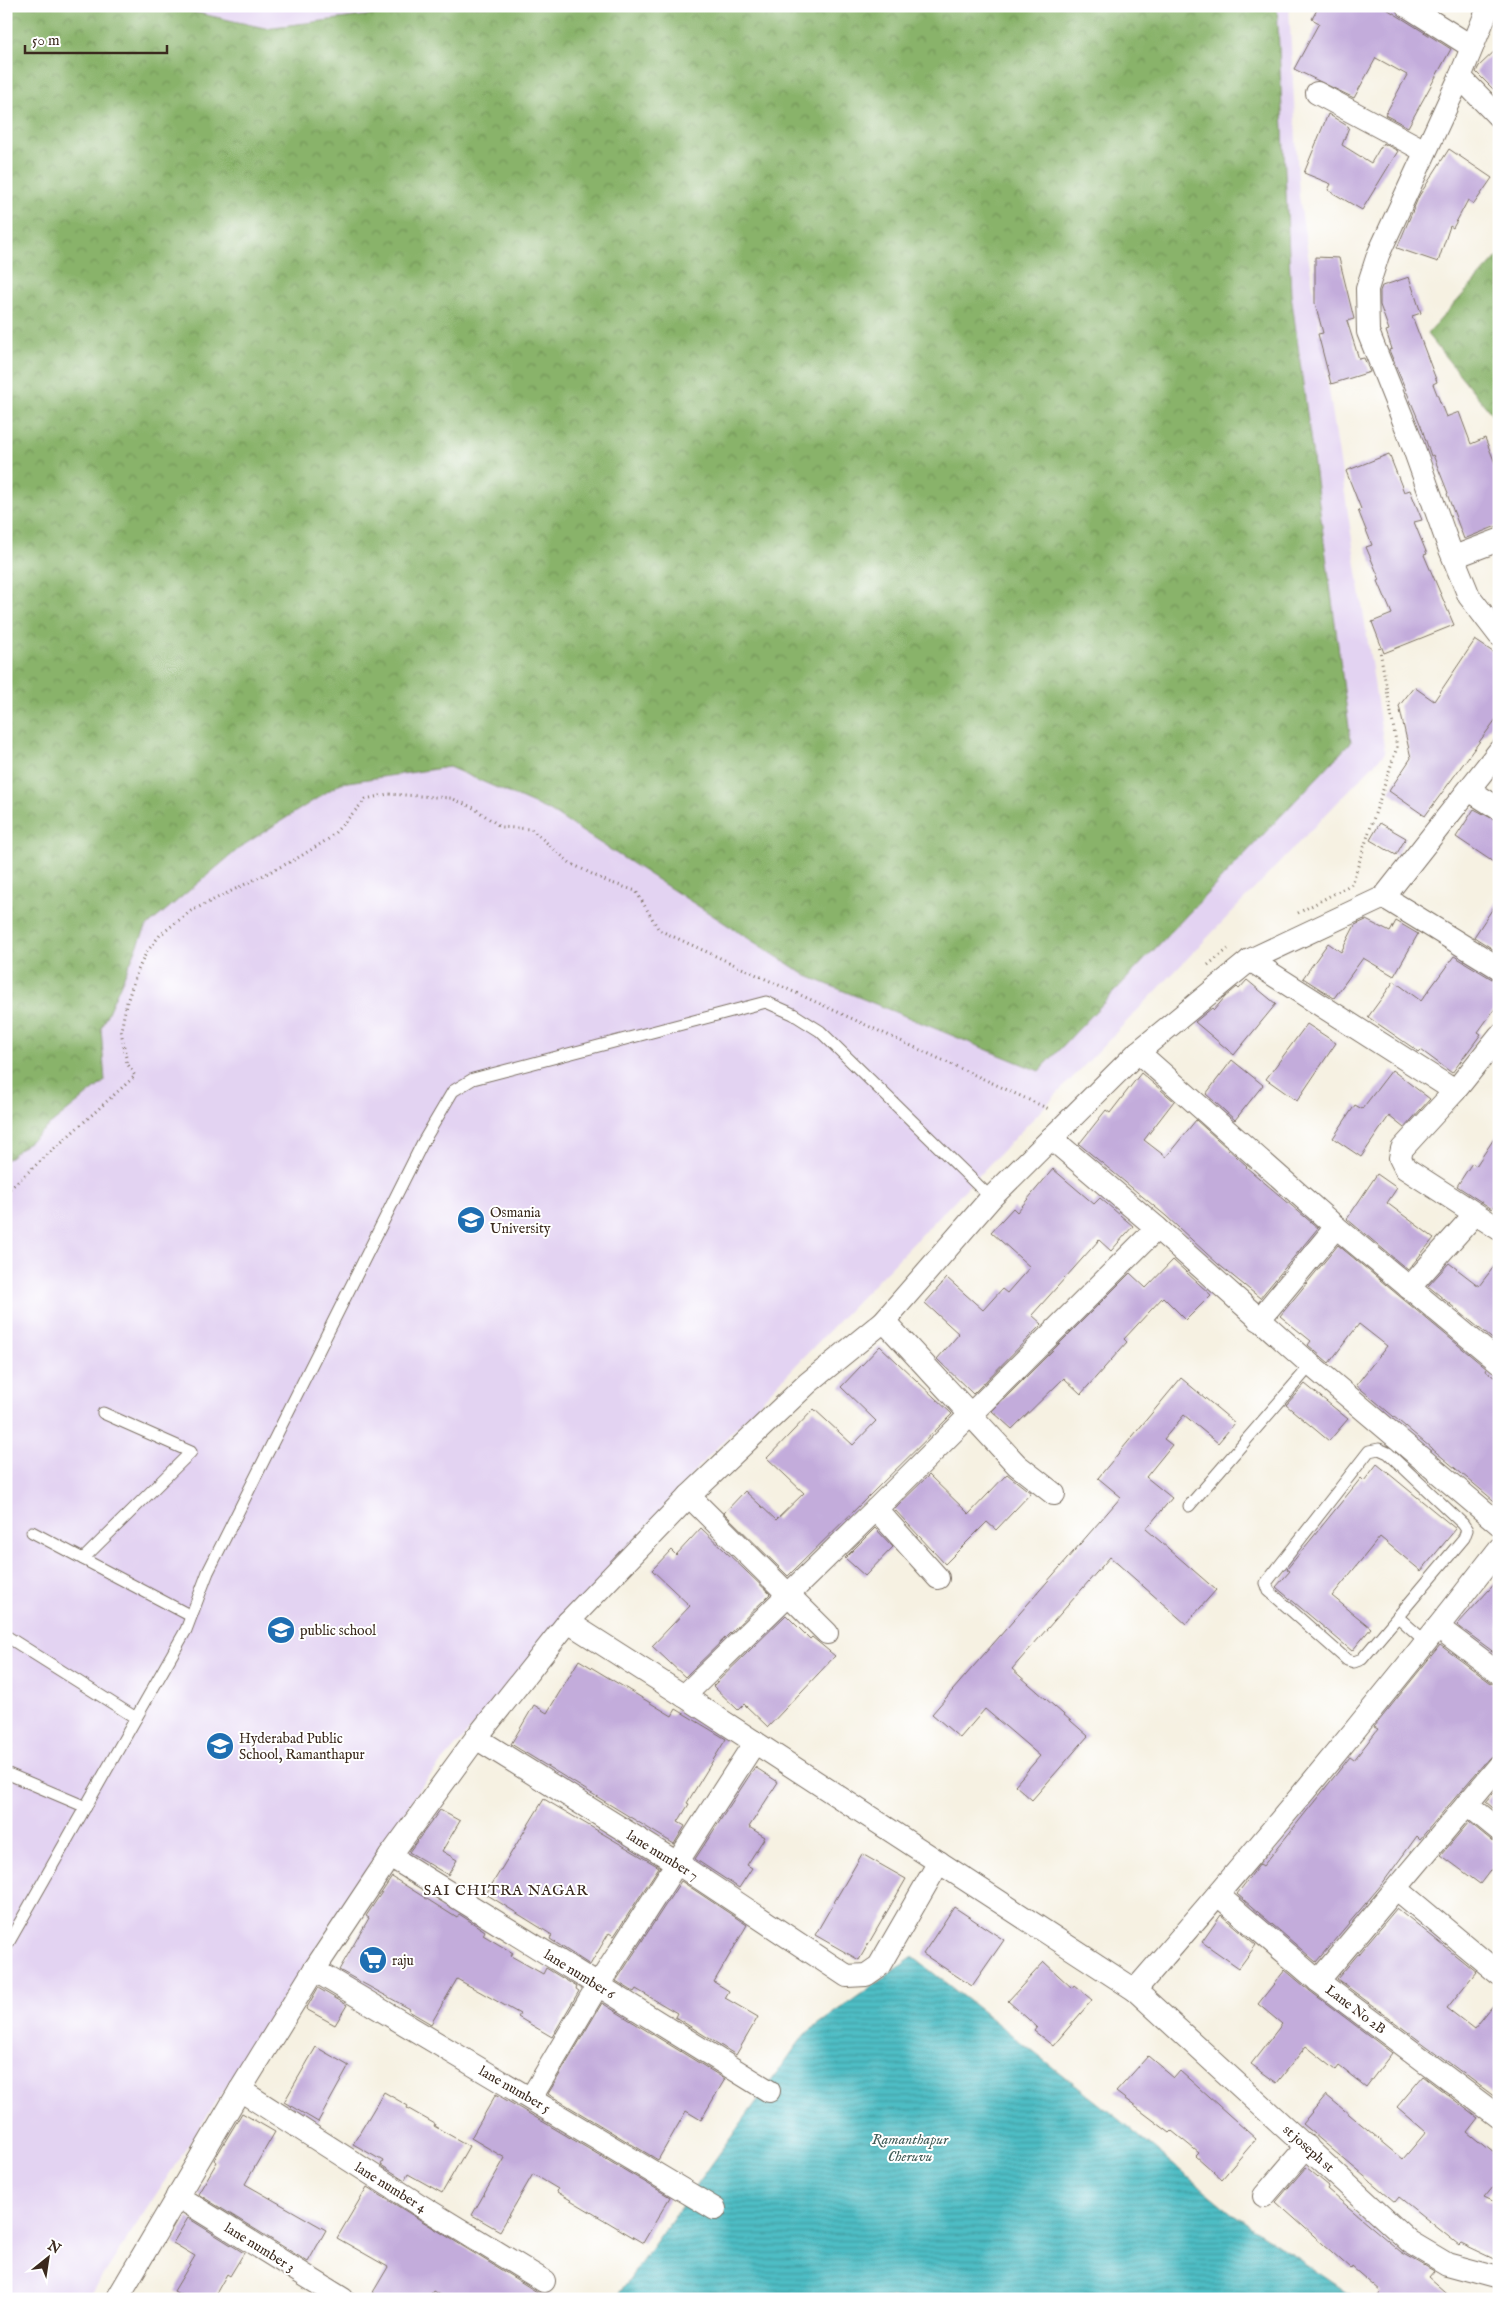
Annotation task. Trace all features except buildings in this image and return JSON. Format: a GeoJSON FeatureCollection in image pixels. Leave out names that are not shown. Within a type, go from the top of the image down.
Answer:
{"type":"FeatureCollection","features":[{"type":"Feature","properties":{"kind":"street"},"geometry":{"type":"LineString","coordinates":[[1407,6],[1472,48]]}},
{"type":"Feature","properties":{"kind":"street"},"geometry":{"type":"LineString","coordinates":[[1489,6],[1460,77],[1378,255],[1367,290],[1368,332],[1454,557],[1470,596],[1499,635]]}},
{"type":"Feature","properties":{"kind":"street"},"geometry":{"type":"LineString","coordinates":[[1460,77],[1499,117]]}},
{"type":"Feature","properties":{"kind":"street"},"geometry":{"type":"LineString","coordinates":[[1317,93],[1425,150]]}},
{"type":"Feature","properties":{"kind":"street"},"geometry":{"type":"LineString","coordinates":[[1454,557],[1499,540]]}},
{"type":"Feature","properties":{"kind":"street"},"geometry":{"type":"LineString","coordinates":[[117,2299],[176,2196],[314,1970],[390,1856],[476,1738],[568,1622],[689,1496],[808,1383],[884,1321],[992,1198],[1138,1052],[1250,960],[1384,897],[1499,751]]}},
{"type":"Feature","properties":{"kind":"street"},"geometry":{"type":"LineString","coordinates":[[1469,790],[1499,809]]}},
{"type":"Feature","properties":{"kind":"street"},"geometry":{"type":"LineString","coordinates":[[1384,897],[1499,968]]}},
{"type":"Feature","properties":{"kind":"street"},"geometry":{"type":"LineString","coordinates":[[1250,960],[1455,1091]]}},
{"type":"Feature","properties":{"kind":"street"},"geometry":{"type":"LineString","coordinates":[[1497,1225],[1475,1214],[1405,1168],[1400,1158],[1402,1149],[1455,1091],[1499,1036]]}},
{"type":"Feature","properties":{"kind":"street"},"geometry":{"type":"LineString","coordinates":[[1138,1052],[1336,1227],[1498,1361]]}},
{"type":"Feature","properties":{"kind":"street"},"geometry":{"type":"LineString","coordinates":[[1051,1138],[1157,1228],[1311,1365],[1499,1524]]}},
{"type":"Feature","properties":{"kind":"street"},"geometry":{"type":"LineString","coordinates":[[1409,1288],[1475,1214]]}},
{"type":"Feature","properties":{"kind":"street"},"geometry":{"type":"LineString","coordinates":[[1259,1320],[1336,1227]]}},
{"type":"Feature","properties":{"kind":"street"},"geometry":{"type":"LineString","coordinates":[[684,1696],[876,1509],[1157,1228]]}},
{"type":"Feature","properties":{"kind":"street"},"geometry":{"type":"LineString","coordinates":[[884,1321],[972,1414],[1017,1465],[1054,1494]]}},
{"type":"Feature","properties":{"kind":"street"},"geometry":{"type":"LineString","coordinates":[[689,1496],[789,1593],[827,1633]]}},
{"type":"Feature","properties":{"kind":"street"},"geometry":{"type":"LineString","coordinates":[[876,1509],[938,1578]]}},
{"type":"Feature","properties":{"kind":"street"},"geometry":{"type":"LineString","coordinates":[[1134,1990],[1218,1895],[1432,1634],[1499,1549]]}},
{"type":"Feature","properties":{"kind":"street","name":"st joseph st"},"geometry":{"type":"LineString","coordinates":[[568,1622],[1134,1990],[1410,2242],[1447,2264],[1499,2278]]}},
{"type":"Feature","properties":{"kind":"street"},"geometry":{"type":"LineString","coordinates":[[1432,1634],[1499,1673]]}},
{"type":"Feature","properties":{"kind":"street","name":"lane number 7"},"geometry":{"type":"LineString","coordinates":[[476,1738],[677,1863],[847,1976],[866,1974],[879,1966],[939,1862]]}},
{"type":"Feature","properties":{"kind":"street"},"geometry":{"type":"LineString","coordinates":[[531,2098],[598,1985],[755,1742]]}},
{"type":"Feature","properties":{"kind":"street"},"geometry":{"type":"LineString","coordinates":[[1318,1981],[1499,1766]]}},
{"type":"Feature","properties":{"kind":"street"},"geometry":{"type":"LineString","coordinates":[[1467,1804],[1499,1830]]}},
{"type":"Feature","properties":{"kind":"street","name":"lane number 6"},"geometry":{"type":"LineString","coordinates":[[390,1856],[769,2091]]}},
{"type":"Feature","properties":{"kind":"street"},"geometry":{"type":"LineString","coordinates":[[1397,1889],[1499,1974]]}},
{"type":"Feature","properties":{"kind":"street","name":"Lane No 2B"},"geometry":{"type":"LineString","coordinates":[[1218,1895],[1318,1981],[1499,2117]]}},
{"type":"Feature","properties":{"kind":"street","name":"lane number 5"},"geometry":{"type":"LineString","coordinates":[[314,1970],[715,2209]]}},
{"type":"Feature","properties":{"kind":"street","name":"lane number 4"},"geometry":{"type":"LineString","coordinates":[[240,2090],[418,2204],[544,2281]]}},
{"type":"Feature","properties":{"kind":"street"},"geometry":{"type":"LineString","coordinates":[[1264,2196],[1307,2146]]}},
{"type":"Feature","properties":{"kind":"street","name":"lane number 3"},"geometry":{"type":"LineString","coordinates":[[176,2196],[343,2299]]}},
{"type":"Feature","properties":{"kind":"lane"},"geometry":{"type":"LineString","coordinates":[[6,1947],[186,1630],[208,1572],[423,1142],[453,1091],[473,1079],[766,1002],[793,1014],[820,1031],[992,1198]]}},
{"type":"Feature","properties":{"kind":"lane"},"geometry":{"type":"LineString","coordinates":[[1189,1506],[1311,1365]]}},
{"type":"Feature","properties":{"kind":"lane"},"geometry":{"type":"LineString","coordinates":[[83,1559],[191,1452],[103,1413]]}},
{"type":"Feature","properties":{"kind":"lane"},"geometry":{"type":"LineString","coordinates":[[1379,1449],[1388,1453],[1463,1524],[1467,1530],[1464,1538],[1398,1617],[1362,1659],[1354,1662],[1347,1660],[1270,1592],[1266,1583],[1369,1450],[1379,1449]]}},
{"type":"Feature","properties":{"kind":"lane"},"geometry":{"type":"LineString","coordinates":[[32,1532],[191,1616]]}},
{"type":"Feature","properties":{"kind":"lane"},"geometry":{"type":"LineString","coordinates":[[1398,1617],[1432,1634]]}},
{"type":"Feature","properties":{"kind":"lane"},"geometry":{"type":"LineString","coordinates":[[6,1636],[136,1718]]}},
{"type":"Feature","properties":{"kind":"lane"},"geometry":{"type":"LineString","coordinates":[[6,1773],[86,1807]]}},
{"type":"Feature","properties":{"kind":"path"},"geometry":{"type":"LineString","coordinates":[[1291,916],[1352,884],[1397,747],[1379,645]]}},
{"type":"Feature","properties":{"kind":"path"},"geometry":{"type":"LineString","coordinates":[[6,1192],[135,1076],[127,1063],[121,1031],[126,1005],[137,972],[146,953],[160,935],[191,911],[296,859],[330,838],[366,799],[388,794],[451,798],[474,808],[501,827],[531,829],[570,863],[606,881],[636,891],[659,930],[1055,1112]]}},
{"type":"Feature","properties":{"kind":"path"},"geometry":{"type":"LineString","coordinates":[[1207,967],[1221,953],[1230,948]]}},
{"type":"Feature","properties":{"kind":"shaded area","name":"Osmania University"},"geometry":{"type":"Polygon","coordinates":[[[6,6],[1289,6],[1299,196],[1385,753],[700,1465],[423,1784],[88,2299],[6,2299],[6,6]]]}},
{"type":"Feature","properties":{"kind":"green space"},"geometry":{"type":"Polygon","coordinates":[[[6,6],[166,6],[265,28],[412,10],[416,6],[1277,6],[1291,294],[1351,742],[1039,1071],[807,976],[550,811],[449,767],[341,783],[242,846],[146,927],[101,1028],[105,1081],[6,1160],[6,6]]]}},
{"type":"Feature","properties":{"kind":"green space"},"geometry":{"type":"Polygon","coordinates":[[[1499,255],[1499,423],[1427,334],[1499,255]]]}},
{"type":"Feature","properties":{"kind":"water","name":"Ramanthapur Cheruvu"},"geometry":{"type":"Polygon","coordinates":[[[913,1957],[1117,2118],[1235,2216],[1357,2299],[615,2299],[805,2034],[913,1957]]]}},
{"type":"Feature","properties":{"kind":"place","name":"Osmania University"},"geometry":{"type":"Point","coordinates":[471,1220]}},
{"type":"Feature","properties":{"kind":"place","name":"public school"},"geometry":{"type":"Point","coordinates":[281,1630]}},
{"type":"Feature","properties":{"kind":"place","name":"Hyderabad Public School, Ramanthapur"},"geometry":{"type":"Point","coordinates":[220,1746]}},
{"type":"Feature","properties":{"kind":"place","name":"raju"},"geometry":{"type":"Point","coordinates":[373,1960]}},
{"type":"Feature","properties":{"kind":"district","name":"SAI CHITRA NAGAR"},"geometry":{"type":"Point","coordinates":[506,1890]}}]}
